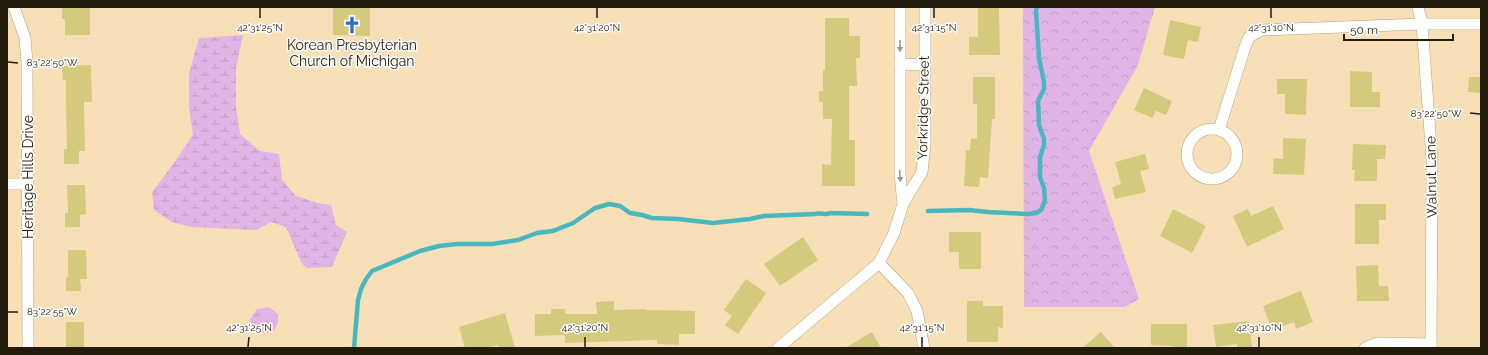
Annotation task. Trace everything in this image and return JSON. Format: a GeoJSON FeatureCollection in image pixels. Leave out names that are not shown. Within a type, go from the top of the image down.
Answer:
{"type":"FeatureCollection","features":[{"type":"Feature","properties":{"kind":"street","name":"Heritage Hills Drive"},"geometry":{"type":"LineString","coordinates":[[14,7],[25,38],[27,63],[28,348]]}},
{"type":"Feature","properties":{"kind":"street","name":"Yorkridge Street"},"geometry":{"type":"LineString","coordinates":[[900,7],[900,174],[903,204]]}},
{"type":"Feature","properties":{"kind":"street","name":"Yorkridge Street"},"geometry":{"type":"LineString","coordinates":[[878,263],[894,233],[903,204],[922,172],[925,144],[925,7]]}},
{"type":"Feature","properties":{"kind":"street","name":"Walnut Lane"},"geometry":{"type":"LineString","coordinates":[[1418,7],[1422,24],[1432,160],[1431,346]]}},
{"type":"Feature","properties":{"kind":"street"},"geometry":{"type":"LineString","coordinates":[[1218,130],[1249,37],[1262,30],[1422,24],[1481,24]]}},
{"type":"Feature","properties":{"kind":"street"},"geometry":{"type":"LineString","coordinates":[[900,64],[924,65]]}},
{"type":"Feature","properties":{"kind":"street"},"geometry":{"type":"LineString","coordinates":[[1209,129],[1218,130],[1227,134],[1234,141],[1237,150],[1237,160],[1232,169],[1225,175],[1216,179],[1206,178],[1197,174],[1191,167],[1188,158],[1188,148],[1192,139],[1200,132],[1209,129]]}},
{"type":"Feature","properties":{"kind":"street"},"geometry":{"type":"LineString","coordinates":[[7,184],[28,184]]}},
{"type":"Feature","properties":{"kind":"street"},"geometry":{"type":"LineString","coordinates":[[778,348],[878,263],[908,293],[917,311],[924,348]]}},
{"type":"Feature","properties":{"kind":"street"},"geometry":{"type":"LineString","coordinates":[[1365,348],[1377,343],[1431,346]]}},
{"type":"Feature","properties":{"kind":"green space"},"geometry":{"type":"Polygon","coordinates":[[[1023,7],[1155,7],[1138,65],[1089,151],[1139,299],[1125,307],[1024,307],[1023,7]]]}},
{"type":"Feature","properties":{"kind":"green space"},"geometry":{"type":"Polygon","coordinates":[[[243,35],[236,68],[236,106],[240,134],[260,151],[279,154],[282,180],[296,196],[318,203],[331,205],[336,225],[347,232],[332,267],[307,268],[302,264],[286,227],[271,222],[257,230],[191,227],[172,222],[154,210],[152,192],[193,135],[189,108],[189,73],[199,38],[243,35]]]}},
{"type":"Feature","properties":{"kind":"green space"},"geometry":{"type":"Polygon","coordinates":[[[269,307],[278,314],[278,323],[274,331],[265,333],[252,328],[250,319],[257,309],[269,307]]]}},
{"type":"Feature","properties":{"kind":"building"},"geometry":{"type":"Polygon","coordinates":[[[62,7],[90,8],[90,35],[65,35],[65,19],[62,19],[62,7]]]}},
{"type":"Feature","properties":{"kind":"building","name":"Korean Presbyterian Church of Michigan"},"geometry":{"type":"Polygon","coordinates":[[[333,7],[370,7],[370,36],[333,35],[333,7]]]}},
{"type":"Feature","properties":{"kind":"building"},"geometry":{"type":"Polygon","coordinates":[[[978,7],[999,7],[1000,55],[969,55],[969,37],[978,37],[978,7]]]}},
{"type":"Feature","properties":{"kind":"building"},"geometry":{"type":"Polygon","coordinates":[[[825,18],[849,18],[849,36],[860,36],[860,58],[856,58],[857,86],[849,86],[849,140],[855,140],[855,186],[822,186],[822,164],[831,165],[832,119],[823,119],[823,102],[819,102],[819,91],[823,91],[823,70],[825,70],[825,18]]]}},
{"type":"Feature","properties":{"kind":"building"},"geometry":{"type":"Polygon","coordinates":[[[1170,20],[1201,27],[1198,42],[1188,40],[1184,59],[1163,55],[1170,20]]]}},
{"type":"Feature","properties":{"kind":"building"},"geometry":{"type":"Polygon","coordinates":[[[91,65],[92,102],[84,102],[85,151],[79,151],[79,164],[64,164],[64,149],[67,149],[66,80],[63,80],[62,66],[91,65]]]}},
{"type":"Feature","properties":{"kind":"building"},"geometry":{"type":"Polygon","coordinates":[[[1350,71],[1372,72],[1372,92],[1380,92],[1380,107],[1350,107],[1350,71]]]}},
{"type":"Feature","properties":{"kind":"building"},"geometry":{"type":"Polygon","coordinates":[[[973,77],[995,77],[995,119],[992,119],[988,178],[980,177],[979,187],[964,186],[966,150],[970,150],[971,138],[977,139],[977,104],[973,104],[973,77]]]}},
{"type":"Feature","properties":{"kind":"building"},"geometry":{"type":"Polygon","coordinates":[[[1469,77],[1481,77],[1481,93],[1468,92],[1469,77]]]}},
{"type":"Feature","properties":{"kind":"building"},"geometry":{"type":"Polygon","coordinates":[[[1277,79],[1307,79],[1306,115],[1285,114],[1285,94],[1277,94],[1277,79]]]}},
{"type":"Feature","properties":{"kind":"building"},"geometry":{"type":"Polygon","coordinates":[[[1144,88],[1172,101],[1166,115],[1156,111],[1152,118],[1134,110],[1144,88]]]}},
{"type":"Feature","properties":{"kind":"building"},"geometry":{"type":"Polygon","coordinates":[[[1283,138],[1306,139],[1304,175],[1273,174],[1274,158],[1283,159],[1283,138]]]}},
{"type":"Feature","properties":{"kind":"building"},"geometry":{"type":"Polygon","coordinates":[[[1353,144],[1386,145],[1385,159],[1377,159],[1377,181],[1354,181],[1355,170],[1352,170],[1353,144]]]}},
{"type":"Feature","properties":{"kind":"building"},"geometry":{"type":"Polygon","coordinates":[[[1145,154],[1149,169],[1140,171],[1146,192],[1115,199],[1112,187],[1121,184],[1115,162],[1145,154]]]}},
{"type":"Feature","properties":{"kind":"building"},"geometry":{"type":"Polygon","coordinates":[[[67,185],[85,185],[86,214],[80,215],[80,227],[65,227],[65,213],[68,213],[67,185]]]}},
{"type":"Feature","properties":{"kind":"building"},"geometry":{"type":"Polygon","coordinates":[[[1355,204],[1386,204],[1386,220],[1379,220],[1379,244],[1355,244],[1355,204]]]}},
{"type":"Feature","properties":{"kind":"building"},"geometry":{"type":"Polygon","coordinates":[[[1273,206],[1284,229],[1247,247],[1233,216],[1248,209],[1251,216],[1273,206]]]}},
{"type":"Feature","properties":{"kind":"building"},"geometry":{"type":"Polygon","coordinates":[[[1173,209],[1206,226],[1192,253],[1160,236],[1173,209]]]}},
{"type":"Feature","properties":{"kind":"building"},"geometry":{"type":"Polygon","coordinates":[[[949,232],[981,232],[981,269],[959,269],[959,252],[949,252],[949,232]]]}},
{"type":"Feature","properties":{"kind":"building"},"geometry":{"type":"Polygon","coordinates":[[[803,237],[818,260],[780,286],[764,264],[803,237]]]}},
{"type":"Feature","properties":{"kind":"building"},"geometry":{"type":"Polygon","coordinates":[[[68,250],[86,250],[87,279],[80,279],[81,291],[66,291],[66,277],[68,277],[68,250]]]}},
{"type":"Feature","properties":{"kind":"building"},"geometry":{"type":"Polygon","coordinates":[[[1378,265],[1379,286],[1388,286],[1389,301],[1357,301],[1356,266],[1378,265]]]}},
{"type":"Feature","properties":{"kind":"building"},"geometry":{"type":"Polygon","coordinates":[[[746,279],[766,293],[738,334],[725,325],[732,316],[724,310],[746,279]]]}},
{"type":"Feature","properties":{"kind":"building"},"geometry":{"type":"Polygon","coordinates":[[[1301,291],[1313,322],[1296,329],[1294,322],[1272,330],[1263,306],[1301,291]]]}},
{"type":"Feature","properties":{"kind":"building"},"geometry":{"type":"Polygon","coordinates":[[[614,301],[614,310],[645,309],[695,311],[695,334],[679,334],[679,345],[657,344],[657,340],[565,343],[565,335],[535,336],[535,314],[551,314],[551,309],[565,309],[565,314],[597,314],[596,302],[614,301]]]}},
{"type":"Feature","properties":{"kind":"building"},"geometry":{"type":"Polygon","coordinates":[[[967,301],[983,301],[983,306],[1003,306],[1003,328],[998,327],[998,342],[967,342],[967,301]]]}},
{"type":"Feature","properties":{"kind":"building"},"geometry":{"type":"Polygon","coordinates":[[[505,313],[515,348],[499,348],[498,345],[486,348],[465,348],[459,327],[505,313]]]}},
{"type":"Feature","properties":{"kind":"building"},"geometry":{"type":"Polygon","coordinates":[[[1249,321],[1252,348],[1237,348],[1237,344],[1216,347],[1213,325],[1249,321]]]}},
{"type":"Feature","properties":{"kind":"building"},"geometry":{"type":"Polygon","coordinates":[[[66,322],[84,322],[84,348],[66,348],[66,322]]]}},
{"type":"Feature","properties":{"kind":"building"},"geometry":{"type":"Polygon","coordinates":[[[1151,324],[1187,324],[1187,348],[1151,345],[1151,324]]]}},
{"type":"Feature","properties":{"kind":"building"},"geometry":{"type":"Polygon","coordinates":[[[872,332],[881,348],[845,348],[872,332]]]}},
{"type":"Feature","properties":{"kind":"building"},"geometry":{"type":"Polygon","coordinates":[[[1101,332],[1115,348],[1082,348],[1101,332]]]}},
{"type":"Feature","properties":{"kind":"waterway"},"geometry":{"type":"LineString","coordinates":[[928,211],[969,210],[1028,214],[1036,213],[1041,210],[1045,201],[1044,188],[1040,177],[1040,157],[1044,145],[1044,139],[1039,125],[1038,101],[1044,89],[1044,82],[1039,58],[1037,7]]}},
{"type":"Feature","properties":{"kind":"waterway"},"geometry":{"type":"LineString","coordinates":[[354,348],[358,300],[361,289],[372,271],[420,251],[439,246],[457,244],[492,244],[518,240],[537,233],[553,231],[573,223],[595,208],[609,204],[620,206],[630,213],[652,218],[713,223],[764,216],[819,213],[867,214]]}},
{"type":"Feature","properties":{"kind":"place","name":"Korean Presbyterian Church of Michigan"},"geometry":{"type":"Point","coordinates":[352,25]}}]}
